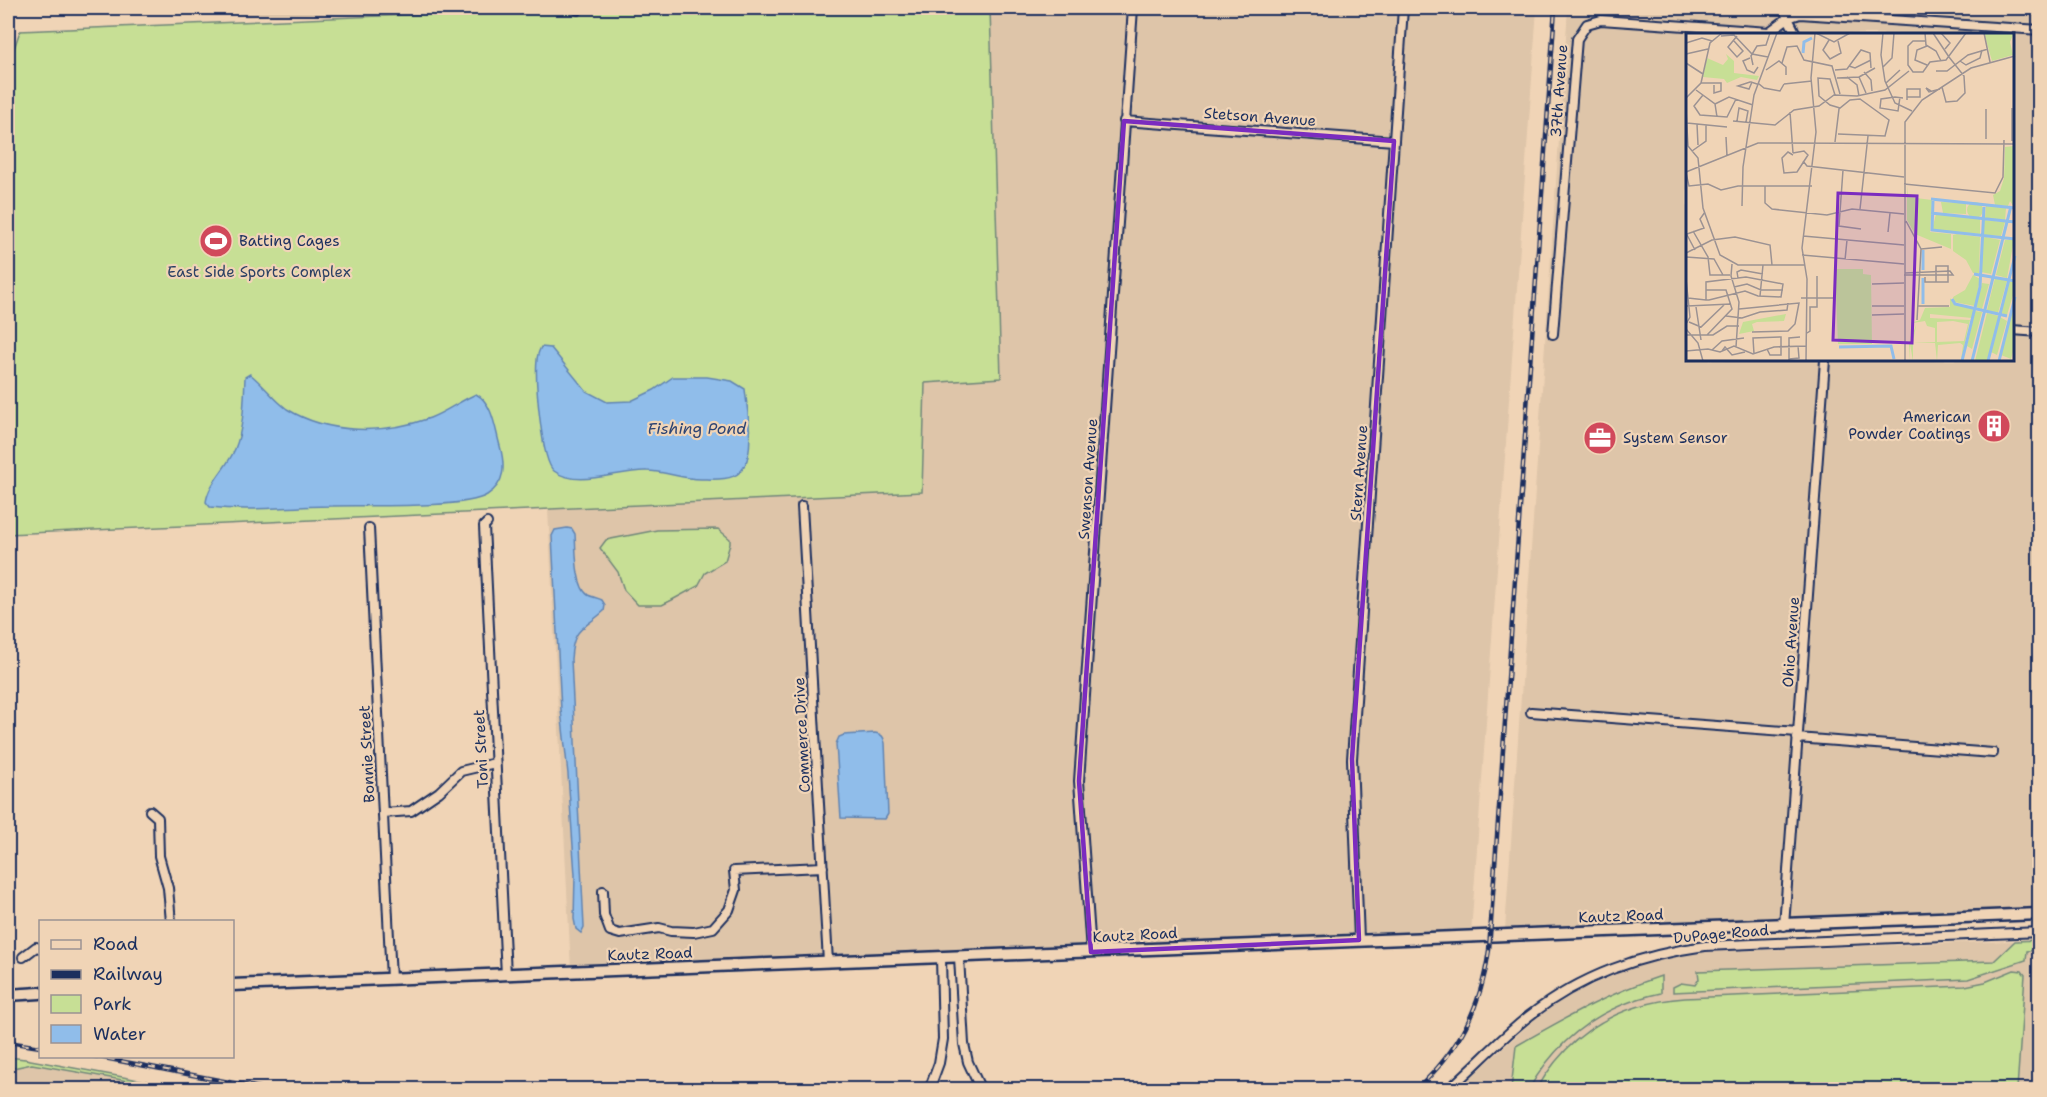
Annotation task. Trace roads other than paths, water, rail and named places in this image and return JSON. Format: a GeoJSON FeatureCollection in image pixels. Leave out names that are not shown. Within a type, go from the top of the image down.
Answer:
{"type":"FeatureCollection","features":[{"type":"Feature","properties":{"kind":"street","name":"Swenson Avenue"},"geometry":{"type":"LineString","coordinates":[[1091,952],[1079,781],[1133,8]]}},
{"type":"Feature","properties":{"kind":"street","name":"Stern Avenue"},"geometry":{"type":"LineString","coordinates":[[1359,940],[1352,759],[1403,8]]}},
{"type":"Feature","properties":{"kind":"street"},"geometry":{"type":"LineString","coordinates":[[1783,8],[1796,33]]}},
{"type":"Feature","properties":{"kind":"street","name":"37th Avenue"},"geometry":{"type":"LineString","coordinates":[[1553,334],[1576,39],[1587,24],[1601,20],[1769,32],[1788,18],[1800,14],[2040,30]]}},
{"type":"Feature","properties":{"kind":"street","name":"Stetson Avenue"},"geometry":{"type":"LineString","coordinates":[[1124,121],[1394,141]]}},
{"type":"Feature","properties":{"kind":"street"},"geometry":{"type":"LineString","coordinates":[[2014,330],[2040,332]]}},
{"type":"Feature","properties":{"kind":"street","name":"Ohio Avenue"},"geometry":{"type":"LineString","coordinates":[[1784,926],[1825,362]]}},
{"type":"Feature","properties":{"kind":"street","name":"Commerce Drive"},"geometry":{"type":"LineString","coordinates":[[802,506],[828,962]]}},
{"type":"Feature","properties":{"kind":"street","name":"Toni Street"},"geometry":{"type":"LineString","coordinates":[[487,523],[484,526],[506,975]]}},
{"type":"Feature","properties":{"kind":"street","name":"Bonnie Street"},"geometry":{"type":"LineString","coordinates":[[369,528],[391,979]]}},
{"type":"Feature","properties":{"kind":"street"},"geometry":{"type":"LineString","coordinates":[[1532,712],[1993,753]]}},
{"type":"Feature","properties":{"kind":"street"},"geometry":{"type":"LineString","coordinates":[[383,813],[411,811],[439,792],[461,771],[495,763]]}},
{"type":"Feature","properties":{"kind":"street"},"geometry":{"type":"LineString","coordinates":[[150,811],[158,818],[159,856],[168,888],[171,920]]}},
{"type":"Feature","properties":{"kind":"street"},"geometry":{"type":"LineString","coordinates":[[603,891],[604,915],[610,931],[620,934],[659,928],[694,932],[712,928],[729,910],[736,890],[734,872],[823,867]]}},
{"type":"Feature","properties":{"kind":"street","name":"Kautz Road"},"geometry":{"type":"LineString","coordinates":[[234,985],[1359,940],[1784,926],[2040,914]]}},
{"type":"Feature","properties":{"kind":"street","name":"DuPage Road"},"geometry":{"type":"LineString","coordinates":[[1448,1089],[1529,1016],[1558,996],[1619,965],[1657,954],[1714,945],[2040,932]]}},
{"type":"Feature","properties":{"kind":"street"},"geometry":{"type":"LineString","coordinates":[[23,957],[30,950],[39,948]]}},
{"type":"Feature","properties":{"kind":"street"},"geometry":{"type":"LineString","coordinates":[[959,957],[964,1044],[968,1062],[981,1089]]}},
{"type":"Feature","properties":{"kind":"street"},"geometry":{"type":"LineString","coordinates":[[929,1089],[939,1064],[944,1039],[941,958]]}},
{"type":"Feature","properties":{"kind":"street"},"geometry":{"type":"LineString","coordinates":[[8,995],[39,993]]}},
{"type":"Feature","properties":{"kind":"water","name":"Fishing Pond"},"geometry":{"type":"Polygon","coordinates":[[[541,347],[551,348],[586,391],[607,402],[631,401],[654,390],[673,377],[707,377],[732,381],[745,389],[750,444],[745,465],[736,475],[716,479],[694,479],[660,472],[636,471],[586,479],[564,476],[554,471],[549,464],[542,436],[538,400],[537,357],[541,347]]]}},
{"type":"Feature","properties":{"kind":"water"},"geometry":{"type":"Polygon","coordinates":[[[250,374],[282,405],[303,418],[321,424],[357,429],[395,427],[430,418],[476,394],[482,398],[490,410],[495,424],[503,460],[501,479],[487,495],[458,502],[256,509],[210,507],[206,502],[208,495],[214,481],[232,456],[238,441],[243,413],[245,377],[250,374]]]}},
{"type":"Feature","properties":{"kind":"water"},"geometry":{"type":"Polygon","coordinates":[[[572,529],[575,534],[578,576],[584,591],[602,600],[605,605],[604,611],[580,630],[574,641],[571,659],[584,927],[581,933],[576,929],[574,919],[575,875],[561,710],[552,536],[555,530],[572,529]]]}},
{"type":"Feature","properties":{"kind":"water"},"geometry":{"type":"Polygon","coordinates":[[[875,733],[882,736],[885,743],[888,814],[885,819],[841,818],[836,744],[839,737],[844,735],[875,733]]]}},
{"type":"Feature","properties":{"kind":"railway"},"geometry":{"type":"LineString","coordinates":[[1416,1090],[1444,1059],[1466,1027],[1480,991],[1489,950],[1555,8]]}},
{"type":"Feature","properties":{"kind":"railway"},"geometry":{"type":"LineString","coordinates":[[8,1042],[39,1047]]}},
{"type":"Feature","properties":{"kind":"railway"},"geometry":{"type":"LineString","coordinates":[[104,1058],[270,1090]]}},
{"type":"Feature","properties":{"kind":"place","name":"Batting Cages"},"geometry":{"type":"Point","coordinates":[216,241]}},
{"type":"Feature","properties":{"kind":"place","name":"American Powder Coatings"},"geometry":{"type":"Point","coordinates":[1994,426]}},
{"type":"Feature","properties":{"kind":"place","name":"System Sensor"},"geometry":{"type":"Point","coordinates":[1600,438]}},
{"type":"Feature","properties":{"kind":"park label","name":"East Side Sports Complex"},"geometry":{"type":"Point","coordinates":[259,272]}}]}
